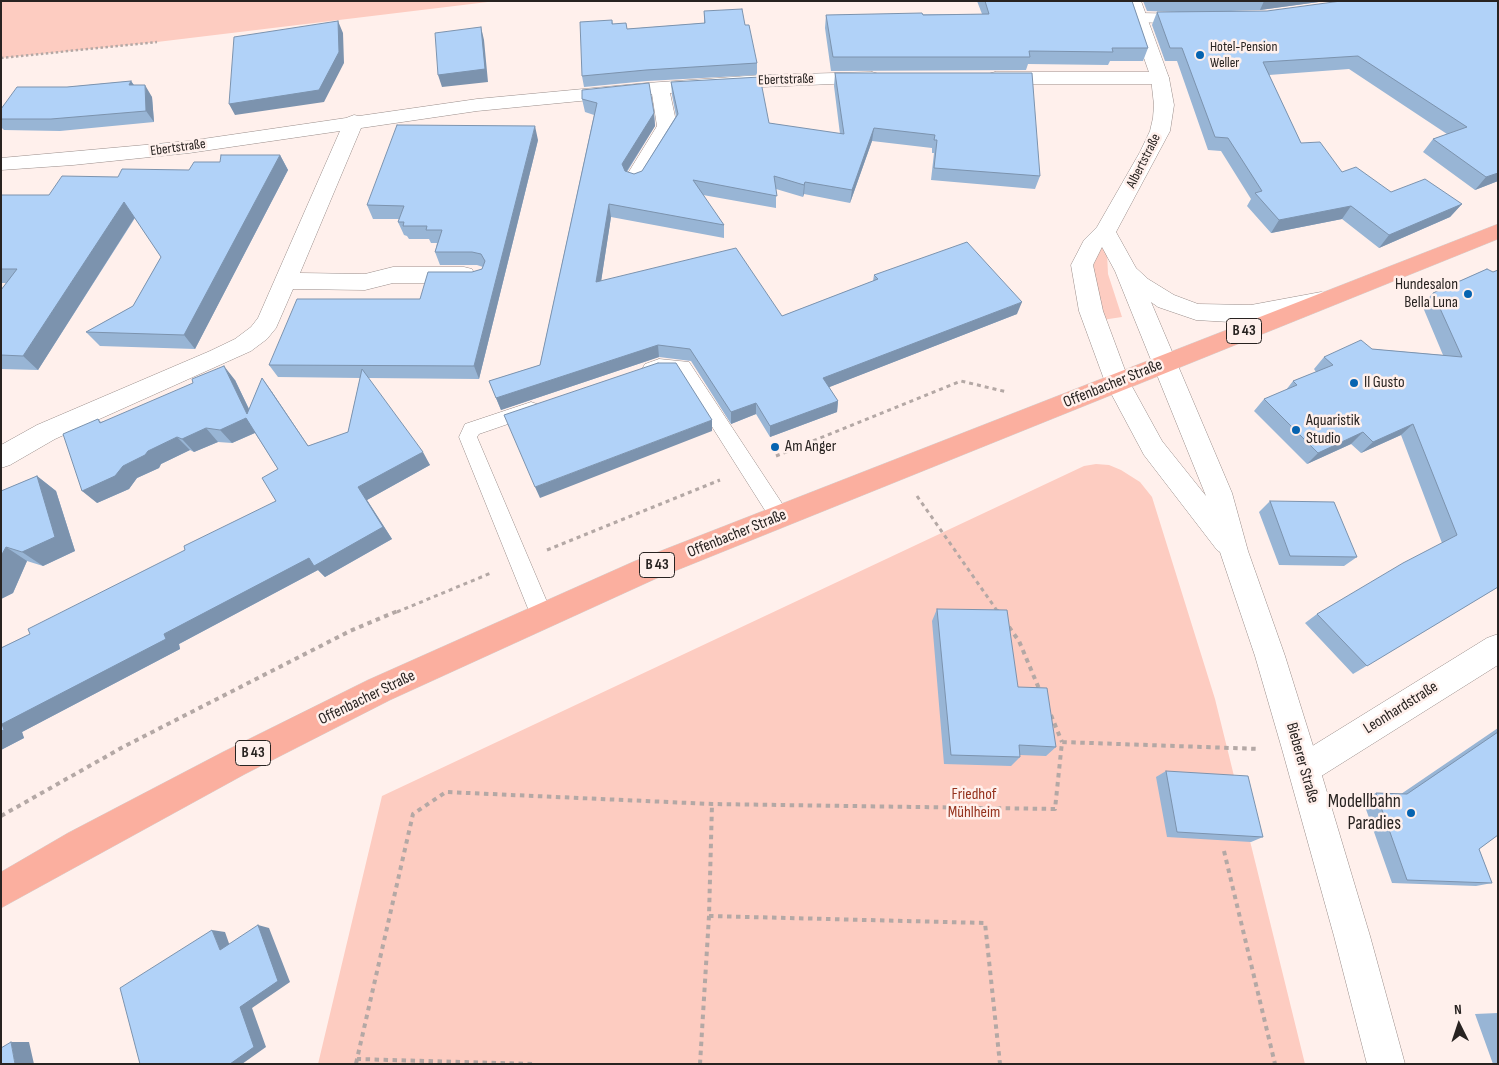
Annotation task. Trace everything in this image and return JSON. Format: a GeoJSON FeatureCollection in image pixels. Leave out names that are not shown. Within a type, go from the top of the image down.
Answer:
{"type":"FeatureCollection","features":[{"type":"Feature","properties":{"kind":"main road","name":"Offenbacher Straße"},"geometry":{"type":"LineString","coordinates":[[1,891],[243,758],[380,690],[645,570],[1322,299],[1498,231]]}},
{"type":"Feature","properties":{"kind":"street"},"geometry":{"type":"LineString","coordinates":[[1136,9],[1212,19]]}},
{"type":"Feature","properties":{"kind":"street","name":"Albertstraße"},"geometry":{"type":"LineString","coordinates":[[1117,382],[1091,311],[1082,265],[1092,245],[1106,232],[1160,132],[1164,105],[1160,78],[1136,9]]}},
{"type":"Feature","properties":{"kind":"street","name":"Ebertstraße"},"geometry":{"type":"LineString","coordinates":[[1,164],[151,151],[477,104],[761,81],[889,78]]}},
{"type":"Feature","properties":{"kind":"street"},"geometry":{"type":"LineString","coordinates":[[976,78],[1160,78]]}},
{"type":"Feature","properties":{"kind":"street"},"geometry":{"type":"LineString","coordinates":[[635,178],[667,126],[660,88]]}},
{"type":"Feature","properties":{"kind":"street"},"geometry":{"type":"LineString","coordinates":[[1,458],[46,432],[243,345],[259,334],[268,322],[354,121]]}},
{"type":"Feature","properties":{"kind":"street"},"geometry":{"type":"LineString","coordinates":[[1106,232],[1126,271],[1165,363]]}},
{"type":"Feature","properties":{"kind":"street"},"geometry":{"type":"LineString","coordinates":[[1126,271],[1140,285],[1166,301],[1196,312],[1251,313],[1322,299]]}},
{"type":"Feature","properties":{"kind":"street"},"geometry":{"type":"LineString","coordinates":[[286,281],[365,282],[393,275],[477,275]]}},
{"type":"Feature","properties":{"kind":"street","name":"Bieberer Straße"},"geometry":{"type":"LineString","coordinates":[[1165,363],[1220,493],[1234,551],[1270,656],[1301,759],[1352,936],[1386,1064]]}},
{"type":"Feature","properties":{"kind":"street","name":"Bieberer Straße"},"geometry":{"type":"LineString","coordinates":[[1117,382],[1153,448],[1234,551]]}},
{"type":"Feature","properties":{"kind":"street","name":"Leonhardstraße"},"geometry":{"type":"LineString","coordinates":[[1301,759],[1498,648]]}},
{"type":"Feature","properties":{"kind":"lane"},"geometry":{"type":"LineString","coordinates":[[631,376],[658,366],[682,367],[780,517]]}},
{"type":"Feature","properties":{"kind":"lane"},"geometry":{"type":"LineString","coordinates":[[542,616],[468,437],[472,429],[547,404]]}},
{"type":"Feature","properties":{"kind":"path"},"geometry":{"type":"LineString","coordinates":[[1,58],[157,42]]}},
{"type":"Feature","properties":{"kind":"path"},"geometry":{"type":"LineString","coordinates":[[899,469],[1002,617]]}},
{"type":"Feature","properties":{"kind":"path"},"geometry":{"type":"LineString","coordinates":[[1007,625],[1019,641],[1042,696]]}},
{"type":"Feature","properties":{"kind":"path"},"geometry":{"type":"LineString","coordinates":[[532,1064],[356,1061],[413,814],[446,792],[712,804],[1055,809],[1062,742],[1050,714]]}},
{"type":"Feature","properties":{"kind":"path"},"geometry":{"type":"LineString","coordinates":[[1062,742],[1228,749],[1301,759]]}},
{"type":"Feature","properties":{"kind":"path"},"geometry":{"type":"LineString","coordinates":[[700,1064],[709,916],[712,804]]}},
{"type":"Feature","properties":{"kind":"path"},"geometry":{"type":"LineString","coordinates":[[1224,851],[1276,1064]]}},
{"type":"Feature","properties":{"kind":"path"},"geometry":{"type":"LineString","coordinates":[[709,916],[985,923],[1000,1064]]}},
{"type":"Feature","properties":{"kind":"green space"},"geometry":{"type":"Polygon","coordinates":[[[1,1],[496,1],[157,42],[1,58],[1,1]]]}},
{"type":"Feature","properties":{"kind":"green space"},"geometry":{"type":"Polygon","coordinates":[[[1101,247],[1107,253],[1108,274],[1122,317],[1102,320],[1093,269],[1095,255],[1101,247]]]}},
{"type":"Feature","properties":{"kind":"green space","name":"Friedhof Mühlheim"},"geometry":{"type":"Polygon","coordinates":[[[1096,464],[1109,465],[1121,470],[1140,482],[1152,497],[1215,699],[1305,1064],[318,1064],[382,796],[1084,466],[1096,464]]]}},
{"type":"Feature","properties":{"kind":"building"},"geometry":{"type":"Polygon","coordinates":[[[985,1],[1132,1],[1148,48],[1112,48],[1113,52],[1029,51],[1030,57],[833,57],[826,15],[989,14],[985,1]]]}},
{"type":"Feature","properties":{"kind":"building"},"geometry":{"type":"Polygon","coordinates":[[[1341,1],[1498,1],[1498,173],[1486,177],[1433,139],[1467,127],[1358,56],[1263,62],[1301,143],[1320,142],[1342,172],[1356,167],[1391,192],[1425,179],[1462,204],[1389,235],[1351,206],[1279,220],[1255,193],[1262,191],[1228,138],[1215,137],[1182,48],[1170,48],[1157,12],[1267,11],[1341,1]]]}},
{"type":"Feature","properties":{"kind":"building"},"geometry":{"type":"Polygon","coordinates":[[[742,9],[745,25],[749,25],[757,63],[582,76],[580,22],[612,20],[612,24],[626,23],[627,29],[705,23],[704,11],[742,9]]]}},
{"type":"Feature","properties":{"kind":"building"},"geometry":{"type":"Polygon","coordinates":[[[338,21],[339,52],[319,90],[229,104],[234,37],[338,21]]]}},
{"type":"Feature","properties":{"kind":"building"},"geometry":{"type":"Polygon","coordinates":[[[481,27],[485,69],[438,75],[435,33],[481,27]]]}},
{"type":"Feature","properties":{"kind":"building"},"geometry":{"type":"Polygon","coordinates":[[[835,73],[1032,73],[1040,176],[934,168],[937,140],[934,140],[935,135],[874,128],[852,190],[805,182],[804,185],[774,176],[777,196],[693,180],[724,225],[609,204],[596,282],[736,248],[782,316],[878,279],[874,275],[967,242],[1022,302],[823,378],[838,401],[770,426],[756,403],[731,412],[690,349],[658,345],[496,398],[489,381],[540,365],[597,103],[582,99],[582,90],[649,83],[654,113],[622,164],[625,171],[634,174],[642,171],[678,114],[671,82],[760,77],[769,123],[844,134],[835,73]]]}},
{"type":"Feature","properties":{"kind":"building"},"geometry":{"type":"Polygon","coordinates":[[[131,81],[129,85],[145,85],[146,111],[51,119],[1,119],[1,109],[17,87],[67,87],[131,81]]]}},
{"type":"Feature","properties":{"kind":"building"},"geometry":{"type":"Polygon","coordinates":[[[397,125],[535,126],[474,366],[269,365],[297,299],[420,299],[428,272],[472,272],[482,269],[485,261],[481,254],[472,252],[435,252],[442,230],[426,230],[427,226],[403,226],[404,222],[398,222],[404,206],[367,205],[397,125]]]}},
{"type":"Feature","properties":{"kind":"building"},"geometry":{"type":"Polygon","coordinates":[[[221,155],[280,155],[184,335],[86,332],[133,306],[161,257],[124,202],[23,356],[1,355],[1,290],[17,269],[1,269],[1,195],[49,195],[62,176],[118,177],[122,169],[189,170],[194,162],[220,162],[221,155]]]}},
{"type":"Feature","properties":{"kind":"building"},"geometry":{"type":"Polygon","coordinates":[[[1487,269],[1493,272],[1498,270],[1498,587],[1367,666],[1317,614],[1403,563],[1457,535],[1413,424],[1373,442],[1363,432],[1318,453],[1264,399],[1297,385],[1293,381],[1333,365],[1324,357],[1361,340],[1372,349],[1462,357],[1433,293],[1487,269]]]}},
{"type":"Feature","properties":{"kind":"building"},"geometry":{"type":"Polygon","coordinates":[[[658,363],[676,363],[712,420],[535,487],[504,415],[658,363]]]}},
{"type":"Feature","properties":{"kind":"building"},"geometry":{"type":"Polygon","coordinates":[[[224,366],[247,414],[262,378],[308,446],[348,432],[362,369],[423,452],[358,487],[383,527],[314,566],[309,558],[164,634],[166,639],[2,724],[4,730],[1,731],[1,648],[30,634],[28,629],[185,550],[184,546],[276,501],[262,478],[278,469],[246,418],[220,430],[206,428],[182,439],[177,437],[123,466],[115,476],[82,491],[63,434],[98,419],[100,423],[193,383],[192,379],[224,366]]]}},
{"type":"Feature","properties":{"kind":"building"},"geometry":{"type":"Polygon","coordinates":[[[37,476],[55,537],[22,552],[6,547],[1,556],[1,491],[37,476]]]}},
{"type":"Feature","properties":{"kind":"building"},"geometry":{"type":"Polygon","coordinates":[[[1270,501],[1334,502],[1357,557],[1290,556],[1270,501]]]}},
{"type":"Feature","properties":{"kind":"building"},"geometry":{"type":"Polygon","coordinates":[[[937,609],[1007,610],[1018,687],[1047,688],[1056,747],[1019,745],[1020,757],[951,755],[937,609]]]}},
{"type":"Feature","properties":{"kind":"building"},"geometry":{"type":"Polygon","coordinates":[[[1498,732],[1498,835],[1479,849],[1492,883],[1407,880],[1376,793],[1407,794],[1498,732]]]}},
{"type":"Feature","properties":{"kind":"building"},"geometry":{"type":"Polygon","coordinates":[[[1166,771],[1248,776],[1263,837],[1177,832],[1166,771]]]}},
{"type":"Feature","properties":{"kind":"building"},"geometry":{"type":"Polygon","coordinates":[[[258,925],[278,981],[240,1007],[254,1047],[230,1064],[140,1064],[120,988],[212,930],[220,950],[258,925]]]}},
{"type":"Feature","properties":{"kind":"building"},"geometry":{"type":"Polygon","coordinates":[[[11,1042],[15,1064],[1,1064],[1,1048],[11,1042]]]}},
{"type":"Feature","properties":{"kind":"place","name":"Hotel-Pension Weller"},"geometry":{"type":"Point","coordinates":[1200,55]}},
{"type":"Feature","properties":{"kind":"place","name":"Hundesalon Bella Luna"},"geometry":{"type":"Point","coordinates":[1468,294]}},
{"type":"Feature","properties":{"kind":"place","name":"Il Gusto"},"geometry":{"type":"Point","coordinates":[1354,383]}},
{"type":"Feature","properties":{"kind":"place","name":"Aquaristik Studio"},"geometry":{"type":"Point","coordinates":[1296,430]}},
{"type":"Feature","properties":{"kind":"place","name":"Am Anger"},"geometry":{"type":"Point","coordinates":[775,447]}},
{"type":"Feature","properties":{"kind":"place","name":"Modellbahn Paradies"},"geometry":{"type":"Point","coordinates":[1411,813]}}]}
